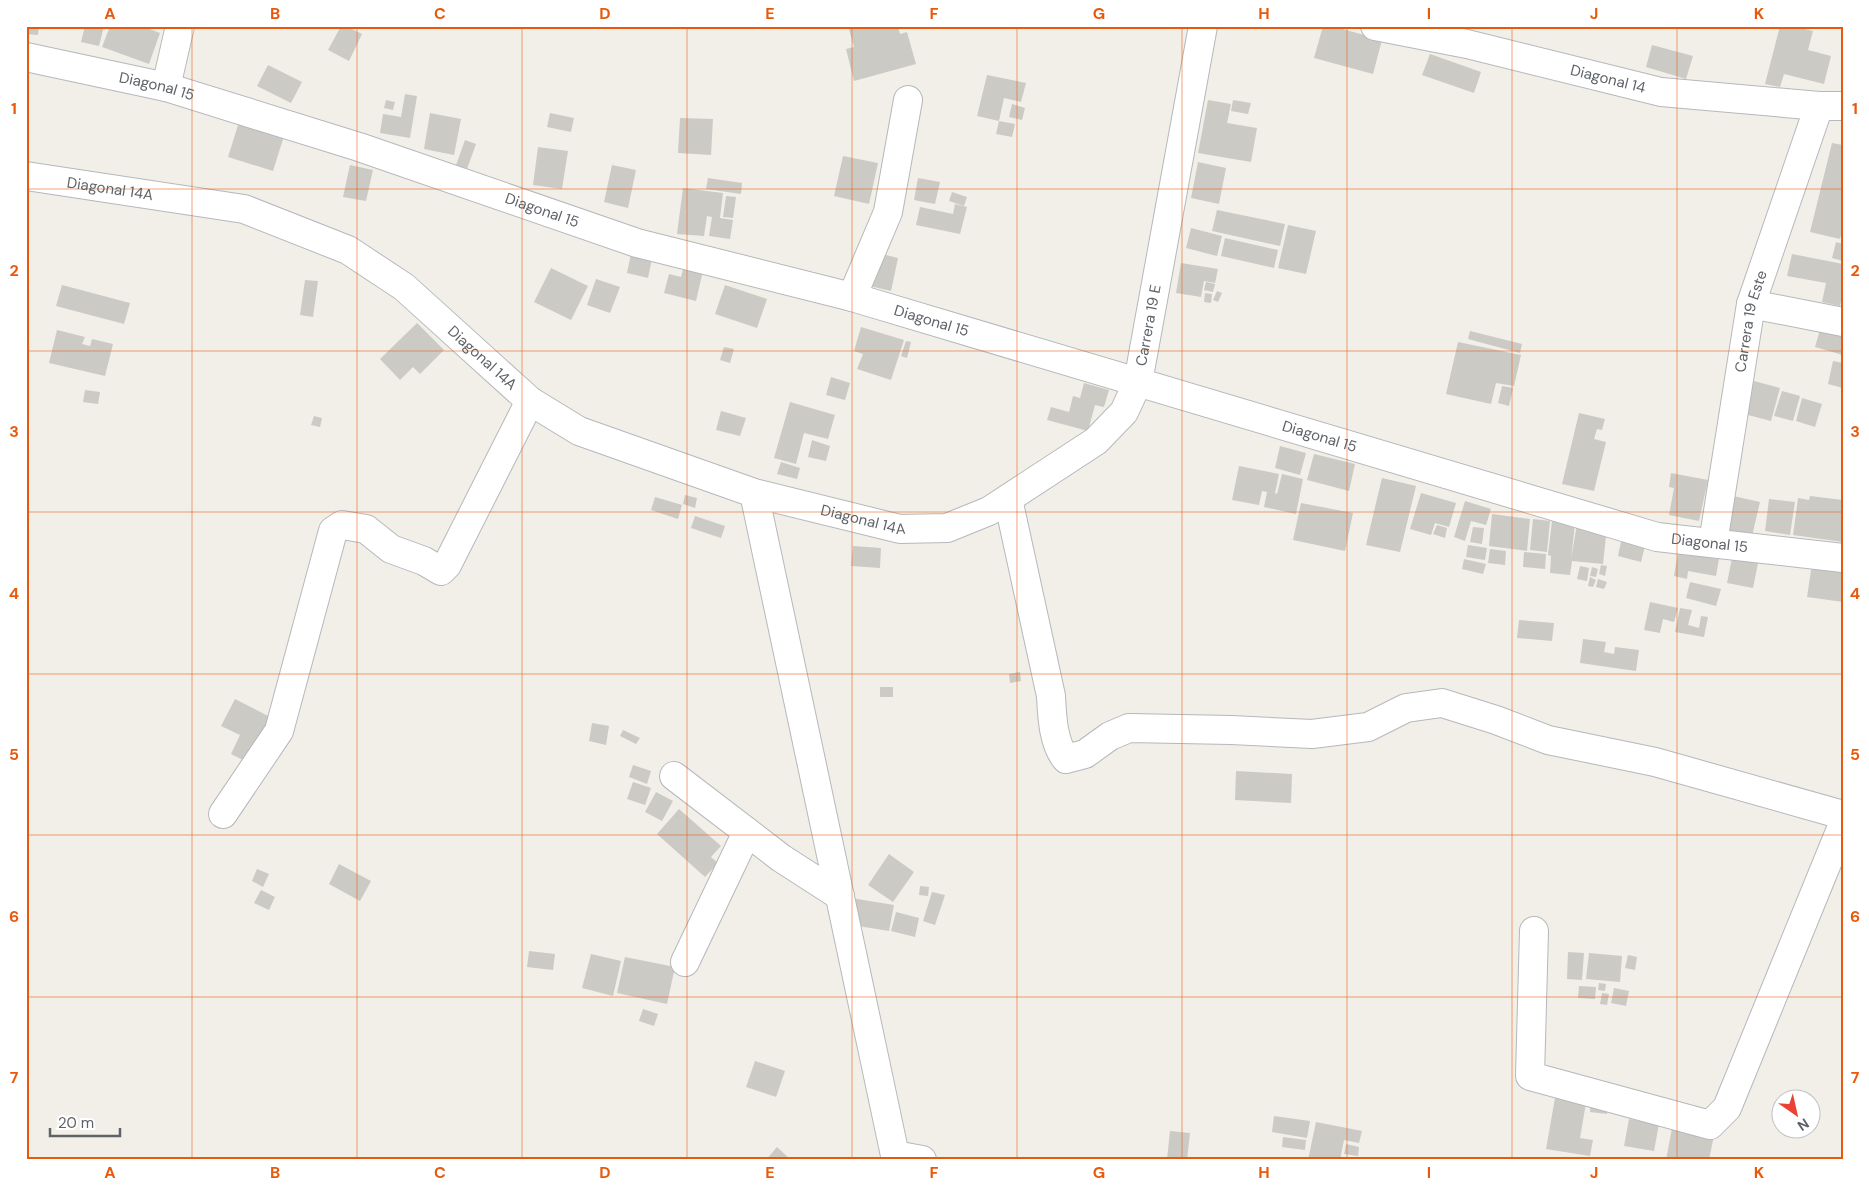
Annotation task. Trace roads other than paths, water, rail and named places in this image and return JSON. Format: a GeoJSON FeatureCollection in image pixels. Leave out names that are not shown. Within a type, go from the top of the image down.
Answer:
{"type":"FeatureCollection","features":[{"type":"Feature","properties":{"kind":"street"},"geometry":{"type":"LineString","coordinates":[[166,87],[180,26]]}},
{"type":"Feature","properties":{"kind":"street","name":"Carrera 19 E"},"geometry":{"type":"LineString","coordinates":[[947,528],[989,511],[1008,499],[1096,440],[1124,412],[1138,382],[1203,26]]}},
{"type":"Feature","properties":{"kind":"street","name":"Diagonal 14"},"geometry":{"type":"LineString","coordinates":[[1375,26],[1467,44],[1661,92],[1831,106]]}},
{"type":"Feature","properties":{"kind":"street","name":"Diagonal 15"},"geometry":{"type":"LineString","coordinates":[[26,57],[166,87],[360,147],[637,243],[852,297],[1658,537],[1843,558]]}},
{"type":"Feature","properties":{"kind":"street"},"geometry":{"type":"LineString","coordinates":[[852,297],[888,212],[908,100]]}},
{"type":"Feature","properties":{"kind":"street","name":"Carrera 19 Este"},"geometry":{"type":"LineString","coordinates":[[1713,543],[1751,304],[1831,106]]}},
{"type":"Feature","properties":{"kind":"street","name":"Diagonal 14A"},"geometry":{"type":"LineString","coordinates":[[26,176],[244,209],[348,250],[404,287],[530,401],[579,431],[754,493],[900,529],[947,528]]}},
{"type":"Feature","properties":{"kind":"street"},"geometry":{"type":"LineString","coordinates":[[1751,304],[1843,322]]}},
{"type":"Feature","properties":{"kind":"street"},"geometry":{"type":"LineString","coordinates":[[223,814],[279,731],[333,532],[342,525],[366,529],[391,548],[424,561],[440,571],[447,565],[530,401]]}},
{"type":"Feature","properties":{"kind":"street"},"geometry":{"type":"LineString","coordinates":[[754,493],[895,1157],[922,1160]]}},
{"type":"Feature","properties":{"kind":"street"},"geometry":{"type":"LineString","coordinates":[[1008,499],[1051,696],[1052,718],[1060,752],[1066,759],[1085,754],[1110,736],[1129,728],[1312,734],[1368,727],[1406,708],[1442,704],[1496,720],[1548,740],[1655,762],[1843,814]]}},
{"type":"Feature","properties":{"kind":"street"},"geometry":{"type":"LineString","coordinates":[[674,776],[781,858],[840,896]]}},
{"type":"Feature","properties":{"kind":"street"},"geometry":{"type":"LineString","coordinates":[[1534,931],[1530,1076],[1710,1125],[1727,1108],[1843,824]]}},
{"type":"Feature","properties":{"kind":"street"},"geometry":{"type":"LineString","coordinates":[[685,962],[748,832]]}}]}
